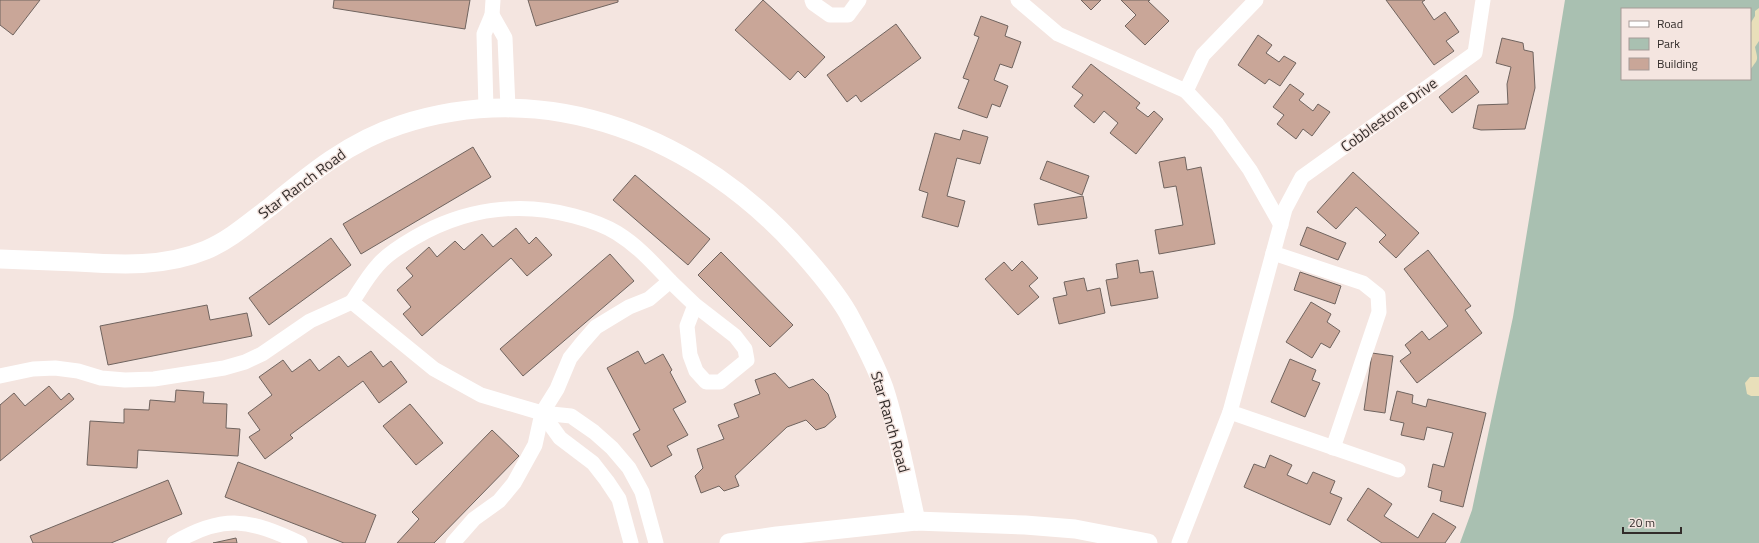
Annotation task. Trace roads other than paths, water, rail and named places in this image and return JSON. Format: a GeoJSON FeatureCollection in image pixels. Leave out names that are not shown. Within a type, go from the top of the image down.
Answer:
{"type":"FeatureCollection","features":[{"type":"Feature","properties":{"kind":"street"},"geometry":{"type":"LineString","coordinates":[[486,109],[484,34],[492,15],[492,0]]}},
{"type":"Feature","properties":{"kind":"street"},"geometry":{"type":"LineString","coordinates":[[812,0],[813,4],[830,15],[848,15],[860,0]]}},
{"type":"Feature","properties":{"kind":"street"},"geometry":{"type":"LineString","coordinates":[[1018,0],[1058,34],[1186,91],[1218,124],[1250,170],[1281,225]]}},
{"type":"Feature","properties":{"kind":"street"},"geometry":{"type":"LineString","coordinates":[[1186,91],[1203,55],[1256,0]]}},
{"type":"Feature","properties":{"kind":"street","name":"Cobblestone Drive"},"geometry":{"type":"LineString","coordinates":[[1179,543],[1230,412],[1285,209],[1302,177],[1475,54],[1483,0]]}},
{"type":"Feature","properties":{"kind":"street"},"geometry":{"type":"LineString","coordinates":[[492,15],[505,38],[508,108]]}},
{"type":"Feature","properties":{"kind":"street","name":"Star Ranch Road"},"geometry":{"type":"LineString","coordinates":[[0,259],[146,264],[178,259],[209,249],[238,232],[337,155],[365,140],[397,126],[434,115],[508,108],[573,114],[606,122],[685,156],[720,179],[757,207],[788,237],[818,271],[846,310],[868,353],[883,388],[916,521]]}},
{"type":"Feature","properties":{"kind":"street"},"geometry":{"type":"LineString","coordinates":[[0,376],[33,369],[55,368],[78,371],[101,378],[125,380],[154,379],[224,368],[262,354],[310,321],[352,302],[378,264],[404,244],[426,231],[451,220],[476,213],[504,209],[532,208],[558,212],[595,223],[616,232],[640,249],[695,305],[735,336],[745,349],[747,360],[720,382],[706,382],[696,371],[690,355],[687,326],[695,305]]}},
{"type":"Feature","properties":{"kind":"street"},"geometry":{"type":"LineString","coordinates":[[1273,253],[1363,283],[1378,295],[1379,312],[1333,448]]}},
{"type":"Feature","properties":{"kind":"street"},"geometry":{"type":"LineString","coordinates":[[453,543],[474,519],[499,501],[514,483],[535,446],[542,413],[557,389],[570,358],[596,327],[611,316],[649,299],[670,281]]}},
{"type":"Feature","properties":{"kind":"street"},"geometry":{"type":"LineString","coordinates":[[352,302],[434,369],[480,395],[542,413],[571,416],[612,448],[629,468],[642,492],[656,543]]}},
{"type":"Feature","properties":{"kind":"street"},"geometry":{"type":"LineString","coordinates":[[1230,412],[1398,470]]}},
{"type":"Feature","properties":{"kind":"street"},"geometry":{"type":"LineString","coordinates":[[542,413],[560,438],[593,463],[607,481],[618,499],[631,543]]}},
{"type":"Feature","properties":{"kind":"street"},"geometry":{"type":"LineString","coordinates":[[729,543],[777,536],[916,521],[1025,525],[1075,529],[1148,543]]}},
{"type":"Feature","properties":{"kind":"street"},"geometry":{"type":"LineString","coordinates":[[174,543],[206,526],[225,522],[245,523],[261,527],[300,543]]}}]}
